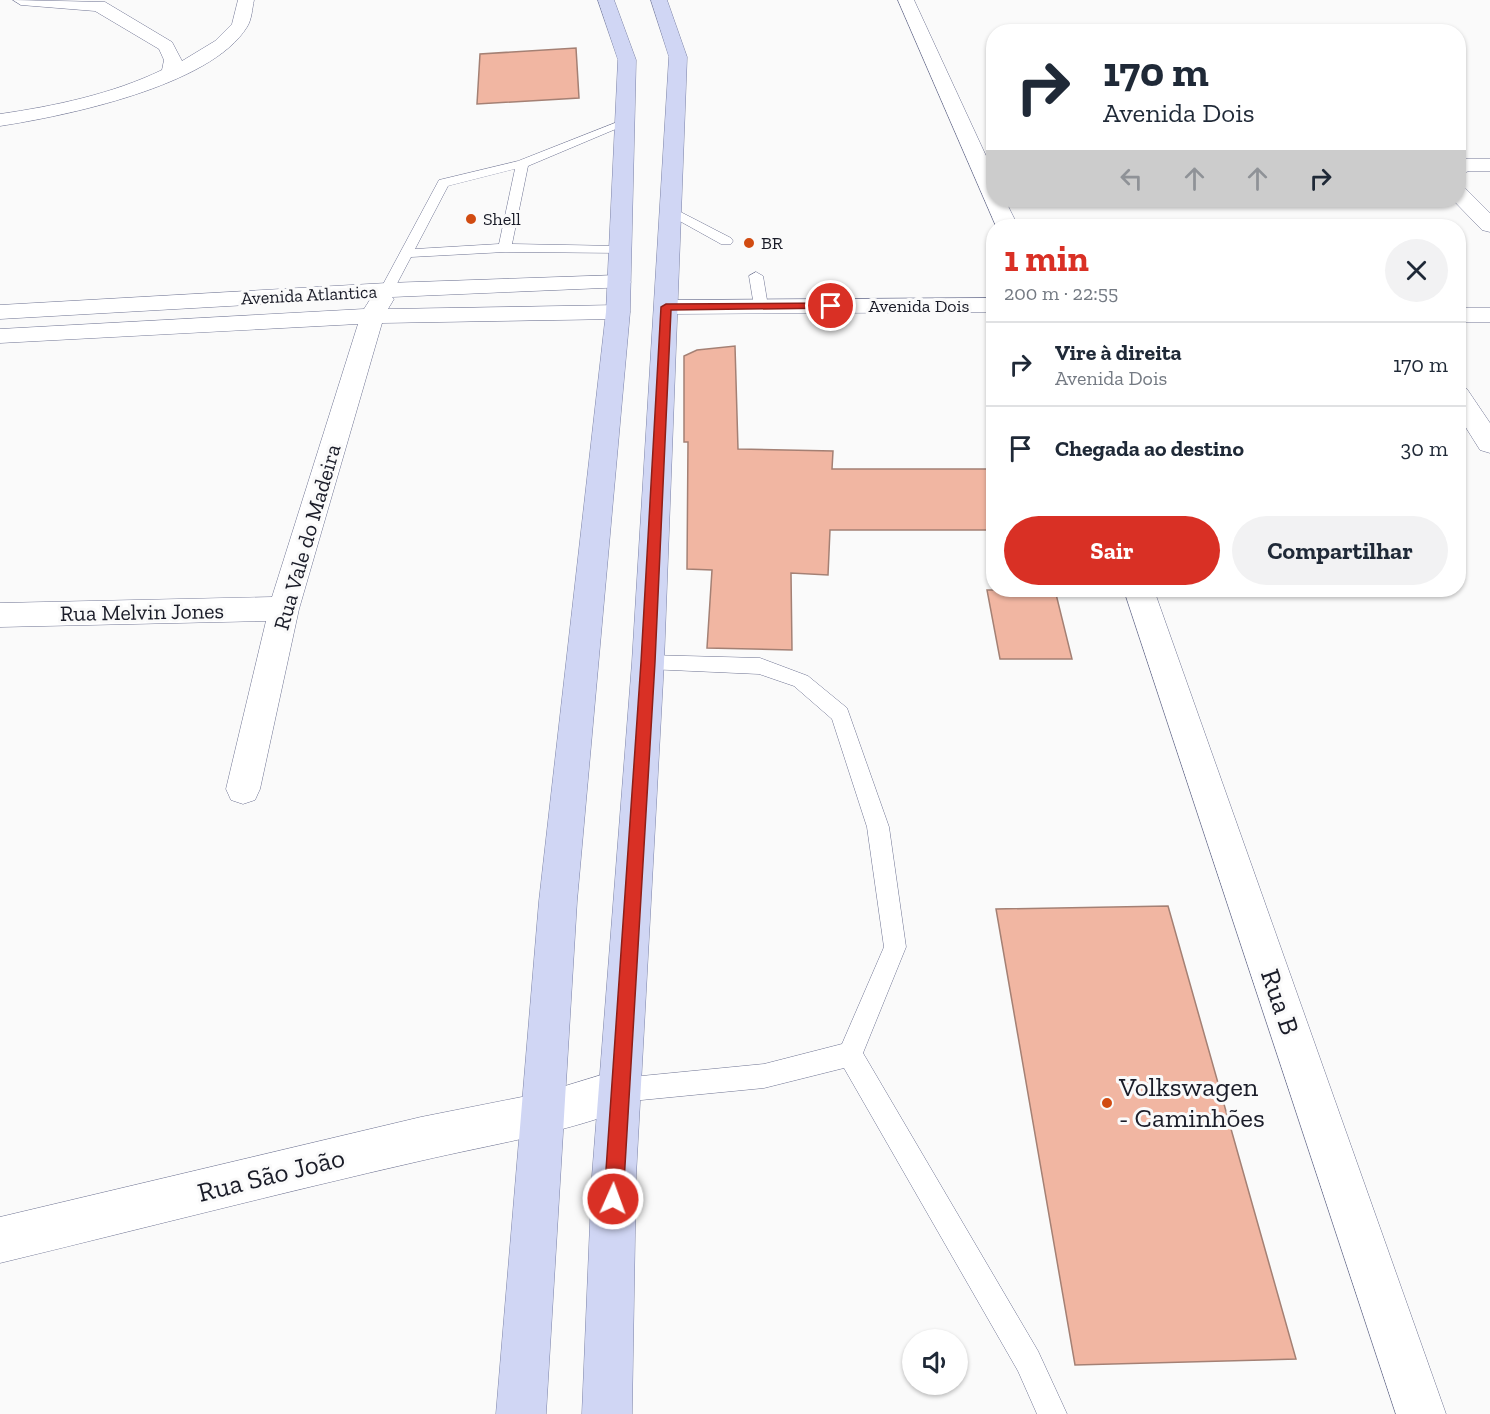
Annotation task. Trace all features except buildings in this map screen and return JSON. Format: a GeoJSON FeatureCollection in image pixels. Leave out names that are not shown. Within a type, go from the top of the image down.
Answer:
{"type":"FeatureCollection","features":[{"type":"Feature","properties":{"kind":"main road"},"geometry":{"type":"LineString","coordinates":[[521,1414],[558,901],[618,312],[627,60],[606,0]]}},
{"type":"Feature","properties":{"kind":"main road"},"geometry":{"type":"LineString","coordinates":[[607,1414],[614,1176],[648,662],[678,57],[659,0]]}},
{"type":"Feature","properties":{"kind":"street"},"geometry":{"type":"LineString","coordinates":[[21,0],[101,3],[166,46],[173,60],[171,74]]}},
{"type":"Feature","properties":{"kind":"street"},"geometry":{"type":"LineString","coordinates":[[0,120],[96,100],[171,74],[223,44],[240,25],[246,0]]}},
{"type":"Feature","properties":{"kind":"street"},"geometry":{"type":"LineString","coordinates":[[906,0],[986,178]]}},
{"type":"Feature","properties":{"kind":"street"},"geometry":{"type":"LineString","coordinates":[[1466,165],[1490,165]]}},
{"type":"Feature","properties":{"kind":"street"},"geometry":{"type":"LineString","coordinates":[[1466,200],[1490,225]]}},
{"type":"Feature","properties":{"kind":"street","name":"Avenida Atlantica"},"geometry":{"type":"LineString","coordinates":[[0,312],[387,290],[619,282]]}},
{"type":"Feature","properties":{"kind":"street","name":"Rua Vale do Madeira"},"geometry":{"type":"LineString","coordinates":[[243,789],[284,609],[372,316],[387,290]]}},
{"type":"Feature","properties":{"kind":"street"},"geometry":{"type":"LineString","coordinates":[[121,329],[130,305]]}},
{"type":"Feature","properties":{"kind":"street","name":"Avenida Dois"},"geometry":{"type":"LineString","coordinates":[[666,307],[986,305]]}},
{"type":"Feature","properties":{"kind":"street","name":"Avenida Atlantica"},"geometry":{"type":"LineString","coordinates":[[0,336],[372,316],[618,312]]}},
{"type":"Feature","properties":{"kind":"street"},"geometry":{"type":"LineString","coordinates":[[1466,315],[1490,315]]}},
{"type":"Feature","properties":{"kind":"street"},"geometry":{"type":"LineString","coordinates":[[1466,407],[1490,444]]}},
{"type":"Feature","properties":{"kind":"street","name":"Rua B"},"geometry":{"type":"LineString","coordinates":[[1141,597],[1421,1414]]}},
{"type":"Feature","properties":{"kind":"street","name":"Rua Melvin Jones"},"geometry":{"type":"LineString","coordinates":[[0,615],[284,609]]}},
{"type":"Feature","properties":{"kind":"street","name":"Rua São João"},"geometry":{"type":"LineString","coordinates":[[0,1240],[421,1139],[542,1114],[621,1090]]}},
{"type":"Feature","properties":{"kind":"lane"},"geometry":{"type":"LineString","coordinates":[[387,290],[443,183],[522,164],[624,123]]}},
{"type":"Feature","properties":{"kind":"lane"},"geometry":{"type":"LineString","coordinates":[[505,248],[522,164]]}},
{"type":"Feature","properties":{"kind":"lane"},"geometry":{"type":"LineString","coordinates":[[670,212],[726,242]]}},
{"type":"Feature","properties":{"kind":"lane"},"geometry":{"type":"LineString","coordinates":[[406,253],[505,248],[620,250]]}},
{"type":"Feature","properties":{"kind":"lane"},"geometry":{"type":"LineString","coordinates":[[756,276],[761,306]]}},
{"type":"Feature","properties":{"kind":"lane"},"geometry":{"type":"LineString","coordinates":[[648,662],[759,666],[801,681],[840,714],[878,827],[895,947],[850,1054]]}},
{"type":"Feature","properties":{"kind":"lane"},"geometry":{"type":"LineString","coordinates":[[621,1090],[764,1076],[850,1054]]}},
{"type":"Feature","properties":{"kind":"lane"},"geometry":{"type":"LineString","coordinates":[[850,1054],[1028,1361],[1052,1414]]}},
{"type":"Feature","properties":{"kind":"place","name":"Shell"},"geometry":{"type":"Point","coordinates":[471,219]}},
{"type":"Feature","properties":{"kind":"place","name":"BR"},"geometry":{"type":"Point","coordinates":[749,243]}},
{"type":"Feature","properties":{"kind":"place","name":"Volkswagen - Caminhões"},"geometry":{"type":"Point","coordinates":[1107,1103]}},
{"type":"Feature","properties":{"kind":"route"},"geometry":{"type":"LineString","coordinates":[[613,1199],[648,662],[666,307],[831,306]]}}]}
